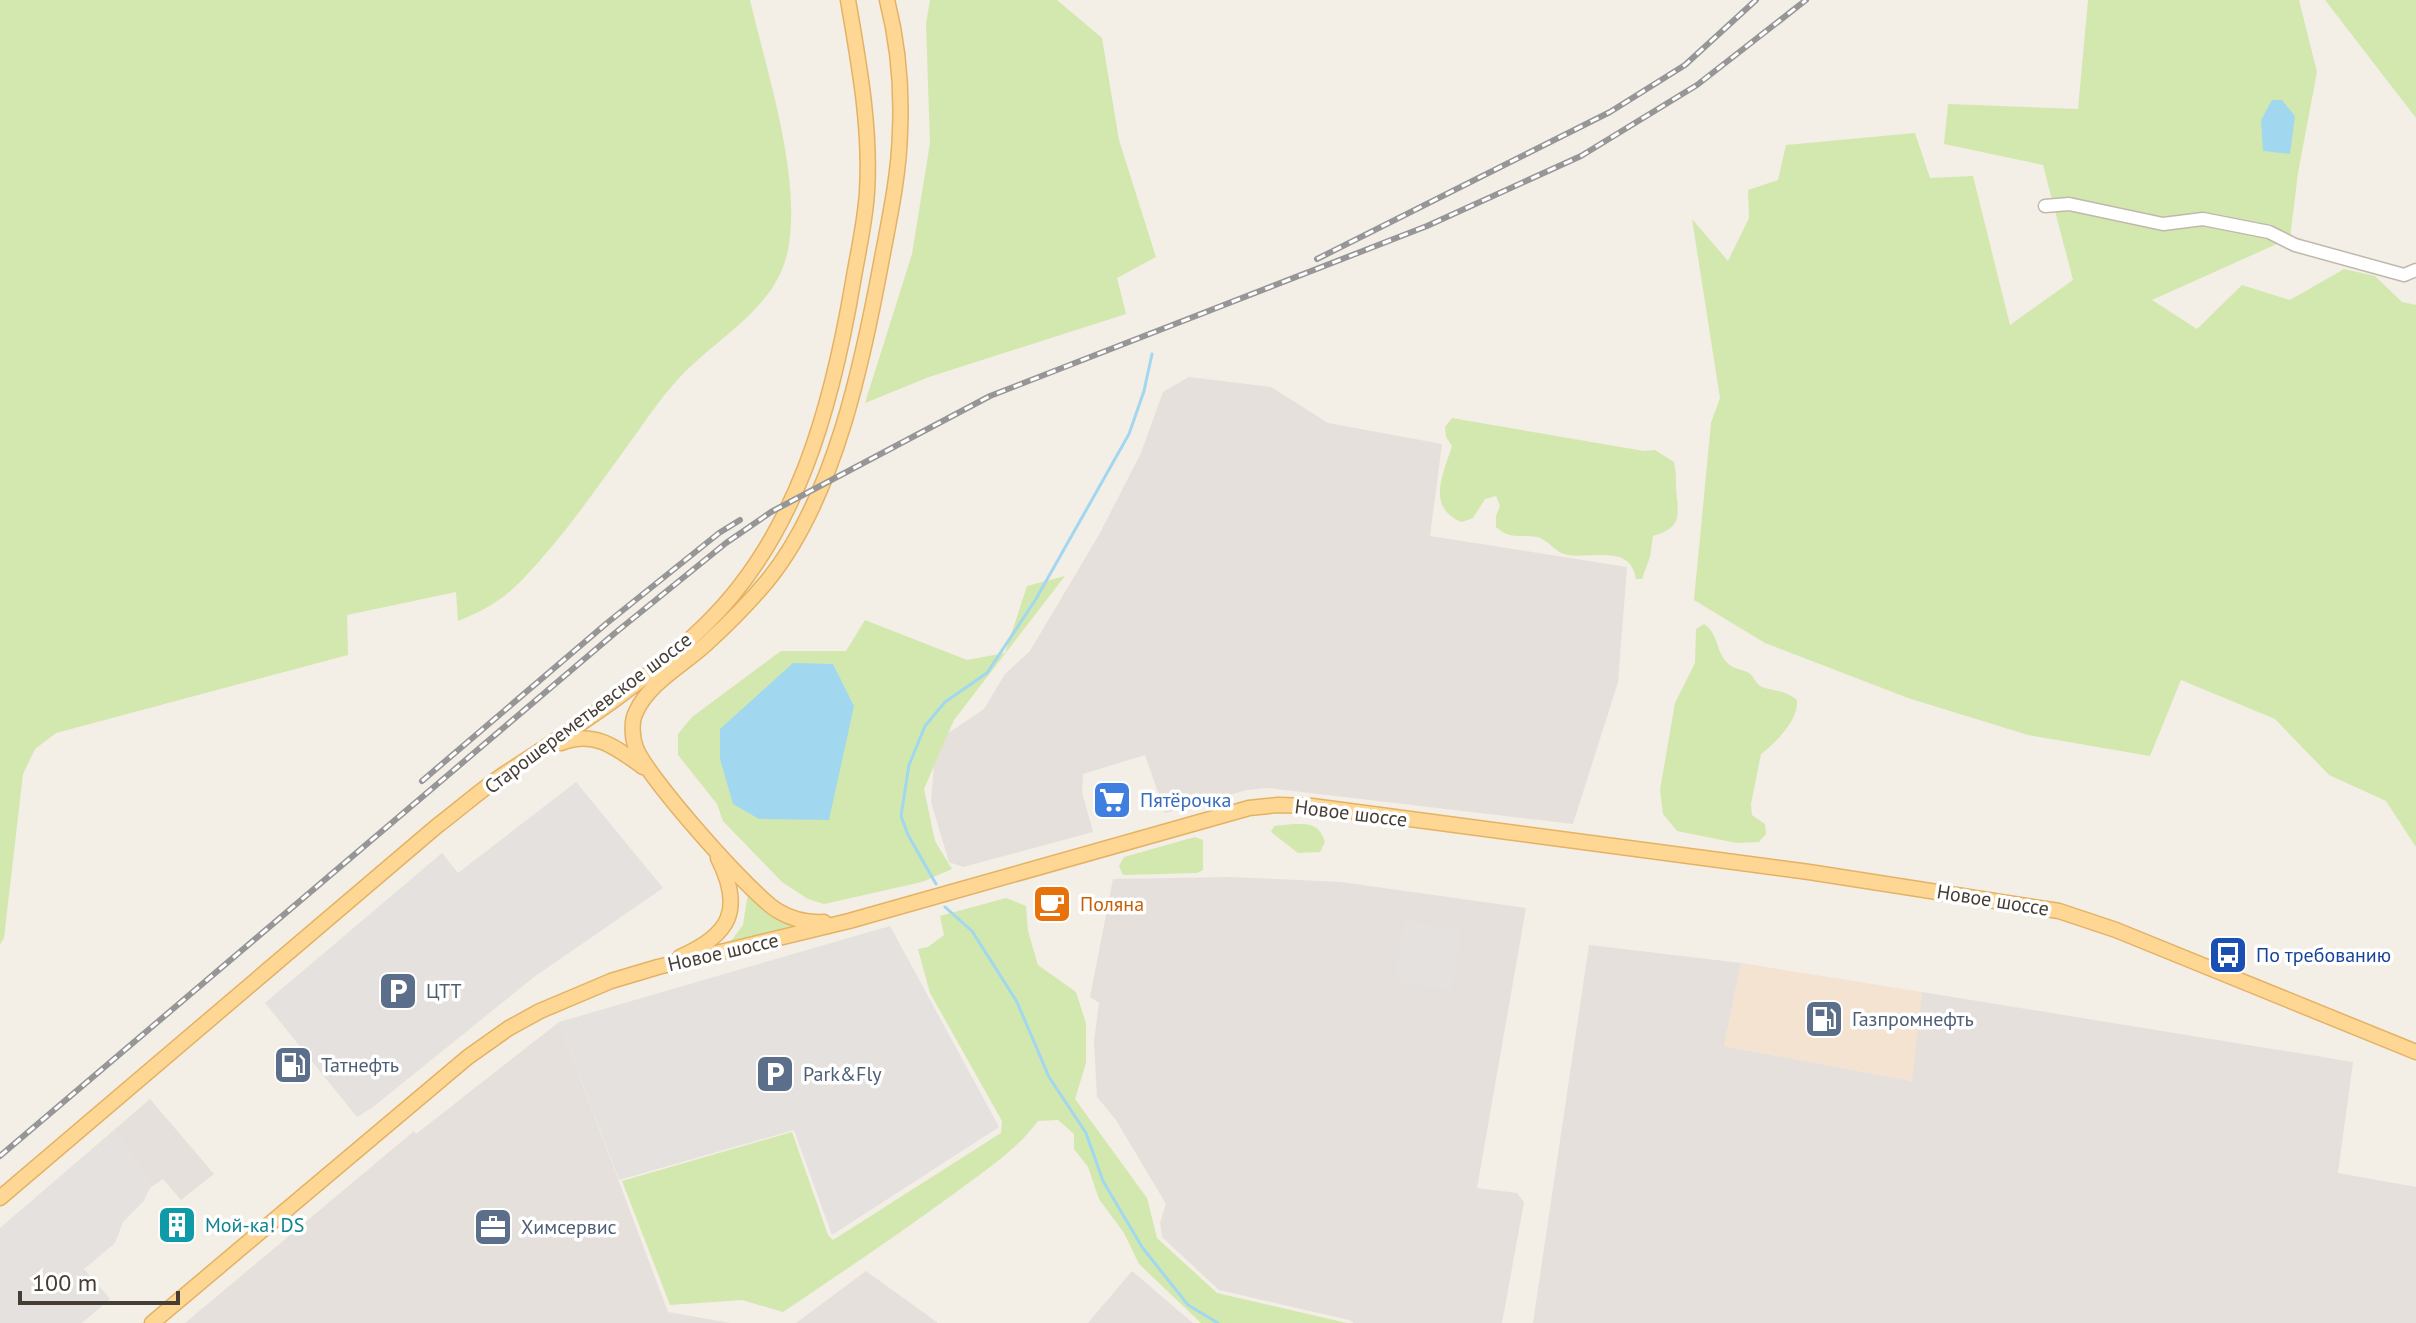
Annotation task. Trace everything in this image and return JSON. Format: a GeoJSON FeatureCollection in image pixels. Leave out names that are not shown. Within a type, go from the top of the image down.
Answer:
{"type":"FeatureCollection","features":[{"type":"Feature","properties":{"kind":"main road","name":"Старошереметьевское шоссе"},"geometry":{"type":"LineString","coordinates":[[0,1198],[437,826],[638,681],[705,626],[762,554],[806,470],[841,345],[862,239],[867,192],[865,114],[848,0]]}},
{"type":"Feature","properties":{"kind":"main road","name":"Старошереметьевское шоссе"},"geometry":{"type":"LineString","coordinates":[[649,771],[635,746],[633,724],[636,711],[653,689],[705,646],[769,579],[813,506],[834,455],[870,322],[898,165],[898,55],[887,0]]}},
{"type":"Feature","properties":{"kind":"main road"},"geometry":{"type":"LineString","coordinates":[[535,755],[579,737],[592,737],[618,749],[649,771],[713,847],[776,910],[792,919],[810,923],[849,921]]}},
{"type":"Feature","properties":{"kind":"main road","name":"Новое шоссе"},"geometry":{"type":"LineString","coordinates":[[152,1323],[468,1057],[509,1028],[571,996],[658,967],[849,921],[1224,813],[1278,805],[1312,806],[1816,873],[2059,911],[2116,930],[2416,1052]]}},
{"type":"Feature","properties":{"kind":"main road"},"geometry":{"type":"LineString","coordinates":[[658,967],[702,946],[724,929],[730,915],[731,901],[723,867],[713,847]]}},
{"type":"Feature","properties":{"kind":"street"},"geometry":{"type":"LineString","coordinates":[[2045,206],[2069,204],[2163,224],[2203,219],[2269,232],[2295,245],[2404,275],[2416,270]]}},
{"type":"Feature","properties":{"kind":"shaded area"},"geometry":{"type":"Polygon","coordinates":[[[1189,377],[1271,387],[1328,423],[1442,444],[1430,536],[1627,567],[1618,682],[1573,824],[1268,788],[1247,790],[1165,813],[1145,755],[1083,774],[1082,792],[1093,832],[963,867],[949,862],[931,802],[934,765],[948,733],[984,709],[1005,674],[1030,651],[1100,533],[1141,453],[1163,392],[1189,377]]]}},
{"type":"Feature","properties":{"kind":"shaded area","name":"ЦТТ"},"geometry":{"type":"Polygon","coordinates":[[[576,782],[663,888],[534,977],[357,1117],[265,1003],[442,853],[458,873],[576,782]]]}},
{"type":"Feature","properties":{"kind":"shaded area"},"geometry":{"type":"Polygon","coordinates":[[[1231,877],[1341,882],[1526,908],[1477,1188],[1517,1193],[1524,1202],[1502,1323],[1354,1323],[1219,1290],[1162,1237],[1160,1223],[1166,1204],[1116,1120],[1097,1097],[1094,1041],[1099,1003],[1090,997],[1113,879],[1231,877]]]}},
{"type":"Feature","properties":{"kind":"shaded area"},"geometry":{"type":"Polygon","coordinates":[[[1405,920],[1462,930],[1451,991],[1394,981],[1405,920]]]}},
{"type":"Feature","properties":{"kind":"shaded area","name":"Park&Fly"},"geometry":{"type":"Polygon","coordinates":[[[890,926],[999,1127],[832,1235],[794,1130],[619,1180],[559,1022],[890,926]]]}},
{"type":"Feature","properties":{"kind":"shaded area"},"geometry":{"type":"Polygon","coordinates":[[[1589,945],[1741,963],[1724,1046],[1912,1081],[1922,992],[2353,1062],[2338,1173],[2416,1187],[2416,1323],[1533,1323],[1589,945]]]}},
{"type":"Feature","properties":{"kind":"shaded area","name":"Газпромнефть"},"geometry":{"type":"Polygon","coordinates":[[[1741,963],[1922,992],[1913,1081],[1724,1046],[1741,963]]]}},
{"type":"Feature","properties":{"kind":"shaded area"},"geometry":{"type":"Polygon","coordinates":[[[559,1022],[668,1312],[730,1323],[185,1323],[414,1131],[416,1134],[559,1022]]]}},
{"type":"Feature","properties":{"kind":"shaded area"},"geometry":{"type":"Polygon","coordinates":[[[150,1099],[214,1174],[181,1200],[163,1179],[150,1188],[147,1177],[114,1130],[150,1099]]]}},
{"type":"Feature","properties":{"kind":"shaded area"},"geometry":{"type":"Polygon","coordinates":[[[114,1130],[147,1177],[150,1188],[143,1202],[123,1222],[115,1243],[84,1269],[110,1299],[82,1323],[0,1323],[0,1228],[114,1130]]]}},
{"type":"Feature","properties":{"kind":"shaded area"},"geometry":{"type":"Polygon","coordinates":[[[866,1271],[938,1323],[796,1323],[866,1271]]]}},
{"type":"Feature","properties":{"kind":"shaded area"},"geometry":{"type":"Polygon","coordinates":[[[1132,1271],[1193,1323],[1088,1323],[1132,1271]]]}},
{"type":"Feature","properties":{"kind":"green space"},"geometry":{"type":"Polygon","coordinates":[[[0,0],[750,0],[781,125],[787,158],[791,221],[788,250],[773,287],[748,317],[672,386],[565,531],[523,579],[501,598],[458,621],[456,592],[347,615],[348,655],[56,733],[35,749],[23,774],[4,938],[0,944],[0,0]]]}},
{"type":"Feature","properties":{"kind":"green space"},"geometry":{"type":"Polygon","coordinates":[[[930,0],[1057,0],[1102,38],[1119,140],[1156,257],[1117,278],[1126,314],[929,377],[865,403],[912,254],[930,143],[926,24],[930,0]]]}},
{"type":"Feature","properties":{"kind":"green space"},"geometry":{"type":"Polygon","coordinates":[[[2088,0],[2299,0],[2317,72],[2298,173],[2290,238],[2152,300],[2197,329],[2242,285],[2290,300],[2344,269],[2375,276],[2402,302],[2416,305],[2416,847],[2386,801],[2329,775],[2275,719],[2181,680],[2150,756],[2028,735],[1908,698],[1765,643],[1694,600],[1711,423],[1720,398],[1692,219],[1728,261],[1749,218],[1748,190],[1778,180],[1786,145],[1915,133],[1930,178],[1973,176],[2010,325],[2073,280],[2043,165],[1944,144],[1948,104],[2078,109],[2088,0]]]}},
{"type":"Feature","properties":{"kind":"green space"},"geometry":{"type":"Polygon","coordinates":[[[2325,0],[2416,0],[2416,118],[2325,0]]]}},
{"type":"Feature","properties":{"kind":"green space"},"geometry":{"type":"Polygon","coordinates":[[[1452,418],[1644,451],[1655,450],[1674,462],[1677,518],[1670,528],[1653,536],[1642,579],[1636,579],[1633,568],[1619,557],[1568,555],[1541,538],[1501,531],[1496,527],[1500,506],[1496,496],[1485,499],[1473,518],[1462,522],[1451,516],[1440,499],[1440,488],[1452,446],[1446,437],[1445,427],[1452,418]]]}},
{"type":"Feature","properties":{"kind":"green space"},"geometry":{"type":"Polygon","coordinates":[[[1065,576],[954,720],[924,789],[935,841],[952,869],[922,882],[824,904],[808,899],[782,882],[723,821],[717,804],[678,755],[678,734],[692,717],[781,651],[846,651],[865,620],[967,660],[1005,653],[1027,586],[1065,576]]]}},
{"type":"Feature","properties":{"kind":"green space"},"geometry":{"type":"Polygon","coordinates":[[[1704,624],[1713,633],[1722,656],[1731,666],[1749,673],[1762,687],[1783,692],[1797,700],[1790,723],[1761,754],[1751,804],[1752,815],[1765,824],[1766,834],[1759,842],[1737,843],[1677,831],[1663,814],[1660,790],[1675,703],[1695,663],[1696,629],[1704,624]]]}},
{"type":"Feature","properties":{"kind":"green space"},"geometry":{"type":"Polygon","coordinates":[[[1293,824],[1317,828],[1325,842],[1320,852],[1298,853],[1271,832],[1274,826],[1293,824]]]}},
{"type":"Feature","properties":{"kind":"green space"},"geometry":{"type":"Polygon","coordinates":[[[1195,837],[1203,840],[1203,870],[1197,873],[1123,875],[1119,866],[1124,857],[1195,837]]]}},
{"type":"Feature","properties":{"kind":"green space"},"geometry":{"type":"Polygon","coordinates":[[[748,893],[772,915],[793,928],[728,945],[743,925],[748,893]]]}},
{"type":"Feature","properties":{"kind":"green space"},"geometry":{"type":"Polygon","coordinates":[[[1006,898],[1026,906],[1028,931],[1038,965],[1076,992],[1086,1023],[1086,1063],[1075,1099],[1147,1198],[1157,1238],[1217,1293],[1347,1323],[1201,1323],[1139,1264],[1124,1233],[1099,1199],[1088,1167],[1074,1149],[1074,1134],[1058,1120],[1038,1121],[1020,1142],[988,1168],[783,1312],[742,1300],[670,1305],[622,1181],[792,1132],[828,1235],[833,1240],[1001,1133],[1002,1121],[930,993],[918,949],[928,947],[944,935],[940,916],[1006,898]]]}},
{"type":"Feature","properties":{"kind":"water"},"geometry":{"type":"Polygon","coordinates":[[[2272,100],[2282,100],[2295,116],[2290,154],[2263,151],[2261,120],[2272,100]]]}},
{"type":"Feature","properties":{"kind":"water"},"geometry":{"type":"Polygon","coordinates":[[[793,663],[833,664],[854,706],[829,820],[759,819],[733,804],[720,759],[720,729],[793,663]]]}},
{"type":"Feature","properties":{"kind":"waterway"},"geometry":{"type":"LineString","coordinates":[[936,884],[908,835],[901,816],[909,765],[925,726],[945,702],[987,673],[1036,599],[1129,434],[1144,391],[1152,354]]}},
{"type":"Feature","properties":{"kind":"waterway"},"geometry":{"type":"LineString","coordinates":[[945,907],[972,931],[1017,1002],[1049,1077],[1086,1133],[1103,1181],[1142,1247],[1188,1305],[1218,1323]]}},
{"type":"Feature","properties":{"kind":"railway"},"geometry":{"type":"LineString","coordinates":[[1317,259],[1610,112],[1685,65],[1756,0]]}},
{"type":"Feature","properties":{"kind":"railway"},"geometry":{"type":"LineString","coordinates":[[0,1156],[615,633],[726,543],[771,512],[990,396],[1427,226],[1581,156],[1697,85],[1806,0]]}},
{"type":"Feature","properties":{"kind":"railway"},"geometry":{"type":"LineString","coordinates":[[422,781],[607,623],[719,533],[740,520]]}},
{"type":"Feature","properties":{"kind":"place","name":"Пятёрочка"},"geometry":{"type":"Point","coordinates":[1112,800]}},
{"type":"Feature","properties":{"kind":"place","name":"Поляна"},"geometry":{"type":"Point","coordinates":[1052,904]}},
{"type":"Feature","properties":{"kind":"place","name":"По требованию"},"geometry":{"type":"Point","coordinates":[2228,955]}},
{"type":"Feature","properties":{"kind":"place","name":"ЦТТ"},"geometry":{"type":"Point","coordinates":[398,991]}},
{"type":"Feature","properties":{"kind":"place","name":"Газпромнефть"},"geometry":{"type":"Point","coordinates":[1824,1019]}},
{"type":"Feature","properties":{"kind":"place","name":"Татнефть"},"geometry":{"type":"Point","coordinates":[293,1065]}},
{"type":"Feature","properties":{"kind":"place","name":"Park&Fly"},"geometry":{"type":"Point","coordinates":[775,1074]}},
{"type":"Feature","properties":{"kind":"place","name":"Мой-ка! DS"},"geometry":{"type":"Point","coordinates":[177,1225]}},
{"type":"Feature","properties":{"kind":"place","name":"Химсервис"},"geometry":{"type":"Point","coordinates":[493,1227]}}]}
